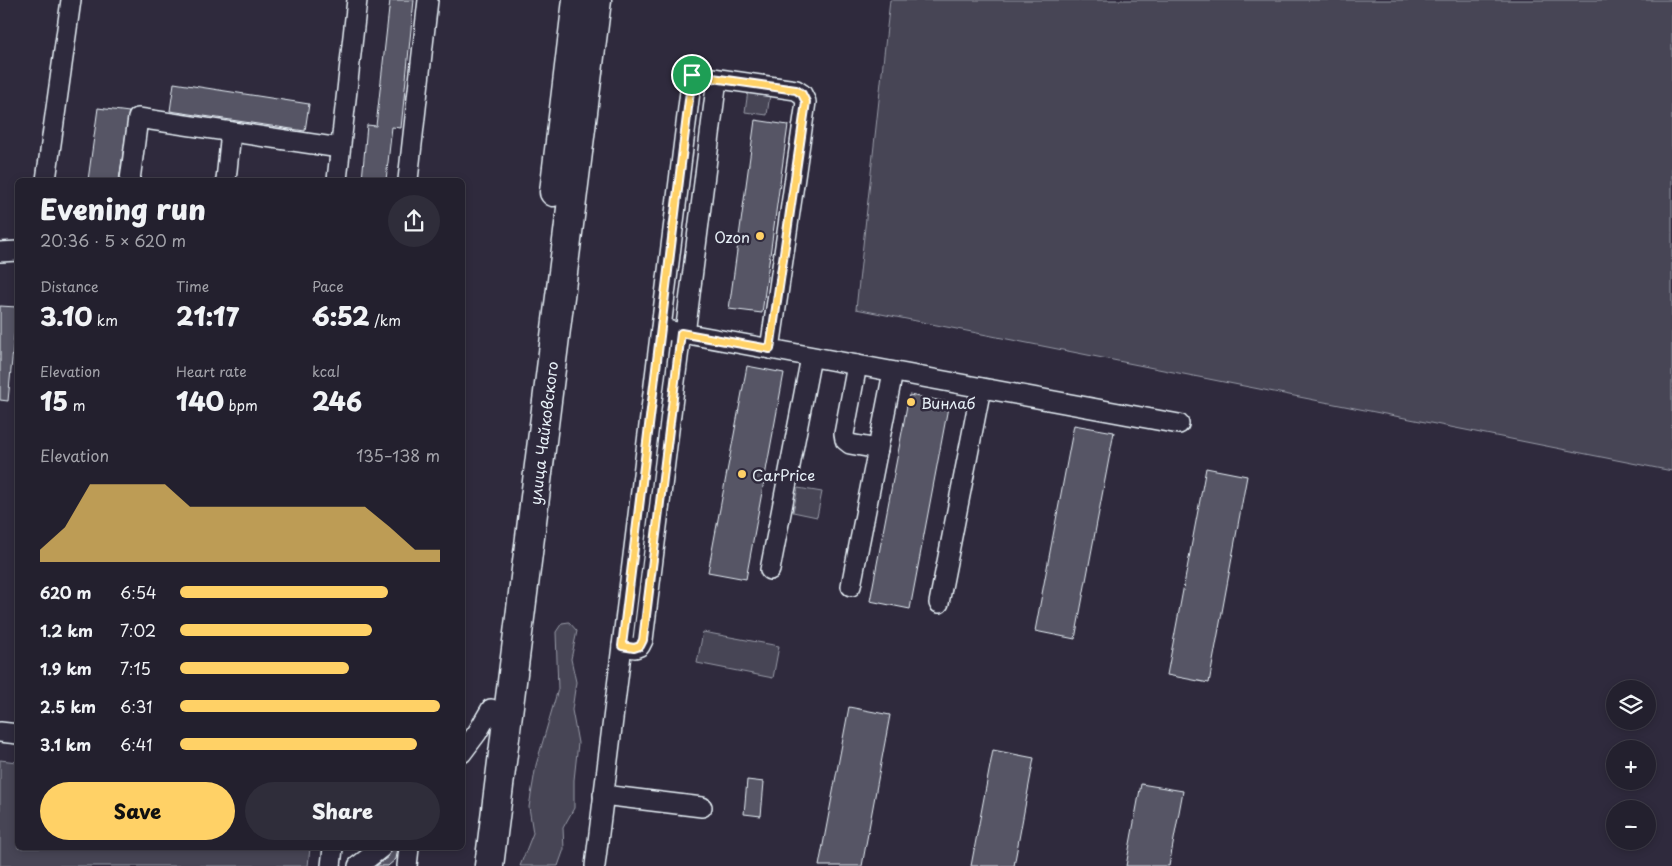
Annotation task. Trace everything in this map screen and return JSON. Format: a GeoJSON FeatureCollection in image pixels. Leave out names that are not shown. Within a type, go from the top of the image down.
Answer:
{"type":"FeatureCollection","features":[{"type":"Feature","properties":{"kind":"highway","name":"улица Чайковского"},"geometry":{"type":"LineString","coordinates":[[471,866],[527,426],[577,0]]}},
{"type":"Feature","properties":{"kind":"highway","name":"улица Чайковского"},"geometry":{"type":"LineString","coordinates":[[489,866],[597,0]]}},
{"type":"Feature","properties":{"kind":"street"},"geometry":{"type":"LineString","coordinates":[[46,178],[71,0]]}},
{"type":"Feature","properties":{"kind":"street"},"geometry":{"type":"LineString","coordinates":[[337,178],[357,0]]}},
{"type":"Feature","properties":{"kind":"street"},"geometry":{"type":"LineString","coordinates":[[408,178],[428,0]]}},
{"type":"Feature","properties":{"kind":"street"},"geometry":{"type":"LineString","coordinates":[[595,866],[692,75],[796,90],[802,94],[806,102],[770,349]]}},
{"type":"Feature","properties":{"kind":"street"},"geometry":{"type":"LineString","coordinates":[[622,646],[634,648],[640,646],[643,640],[717,79]]}},
{"type":"Feature","properties":{"kind":"street"},"geometry":{"type":"LineString","coordinates":[[130,178],[138,118],[340,148]]}},
{"type":"Feature","properties":{"kind":"street"},"geometry":{"type":"LineString","coordinates":[[226,178],[231,132]]}},
{"type":"Feature","properties":{"kind":"street"},"geometry":{"type":"LineString","coordinates":[[0,252],[15,251]]}},
{"type":"Feature","properties":{"kind":"street"},"geometry":{"type":"LineString","coordinates":[[661,329],[1179,424]]}},
{"type":"Feature","properties":{"kind":"street"},"geometry":{"type":"LineString","coordinates":[[770,570],[811,357]]}},
{"type":"Feature","properties":{"kind":"street"},"geometry":{"type":"LineString","coordinates":[[857,365],[844,434],[845,440],[850,444],[878,449]]}},
{"type":"Feature","properties":{"kind":"street"},"geometry":{"type":"LineString","coordinates":[[852,586],[893,372]]}},
{"type":"Feature","properties":{"kind":"street"},"geometry":{"type":"LineString","coordinates":[[939,603],[981,388]]}},
{"type":"Feature","properties":{"kind":"street"},"geometry":{"type":"LineString","coordinates":[[465,749],[491,709]]}},
{"type":"Feature","properties":{"kind":"street"},"geometry":{"type":"LineString","coordinates":[[0,732],[15,734]]}},
{"type":"Feature","properties":{"kind":"street"},"geometry":{"type":"LineString","coordinates":[[604,795],[702,807]]}},
{"type":"Feature","properties":{"kind":"street"},"geometry":{"type":"LineString","coordinates":[[331,866],[333,850]]}},
{"type":"Feature","properties":{"kind":"street"},"geometry":{"type":"LineString","coordinates":[[356,866],[357,850]]}},
{"type":"Feature","properties":{"kind":"street"},"geometry":{"type":"LineString","coordinates":[[356,866],[378,850]]}},
{"type":"Feature","properties":{"kind":"shaded area"},"geometry":{"type":"Polygon","coordinates":[[[890,0],[1672,0],[1672,471],[856,309],[890,0]]]}},
{"type":"Feature","properties":{"kind":"shaded area"},"geometry":{"type":"Polygon","coordinates":[[[748,91],[770,94],[767,115],[745,112],[748,91]]]}},
{"type":"Feature","properties":{"kind":"shaded area"},"geometry":{"type":"Polygon","coordinates":[[[798,488],[822,492],[817,517],[793,512],[798,488]]]}},
{"type":"Feature","properties":{"kind":"shaded area"},"geometry":{"type":"Polygon","coordinates":[[[569,622],[577,631],[571,659],[576,682],[572,710],[578,743],[574,780],[574,808],[563,828],[564,849],[558,866],[520,866],[533,833],[529,807],[536,765],[558,689],[556,632],[562,623],[569,622]]]}},
{"type":"Feature","properties":{"kind":"shaded area"},"geometry":{"type":"Polygon","coordinates":[[[703,632],[779,646],[773,678],[697,663],[703,632]]]}},
{"type":"Feature","properties":{"kind":"shaded area"},"geometry":{"type":"Polygon","coordinates":[[[0,760],[15,762],[15,850],[310,850],[308,866],[0,866],[0,760]]]}},
{"type":"Feature","properties":{"kind":"building"},"geometry":{"type":"Polygon","coordinates":[[[390,0],[414,0],[401,128],[392,127],[386,178],[362,178],[367,125],[376,126],[390,0]]]}},
{"type":"Feature","properties":{"kind":"building"},"geometry":{"type":"Polygon","coordinates":[[[174,83],[309,104],[305,131],[170,111],[174,83]]]}},
{"type":"Feature","properties":{"kind":"building"},"geometry":{"type":"Polygon","coordinates":[[[98,108],[129,112],[119,178],[88,178],[98,108]]]}},
{"type":"Feature","properties":{"kind":"building"},"geometry":{"type":"Polygon","coordinates":[[[755,120],[788,125],[762,313],[729,309],[755,120]]]}},
{"type":"Feature","properties":{"kind":"building"},"geometry":{"type":"Polygon","coordinates":[[[0,306],[15,307],[15,328],[8,401],[0,400],[0,306]]]}},
{"type":"Feature","properties":{"kind":"building"},"geometry":{"type":"Polygon","coordinates":[[[747,366],[784,373],[746,579],[708,572],[747,366]]]}},
{"type":"Feature","properties":{"kind":"building"},"geometry":{"type":"Polygon","coordinates":[[[909,395],[949,402],[910,609],[870,601],[909,395]]]}},
{"type":"Feature","properties":{"kind":"building"},"geometry":{"type":"Polygon","coordinates":[[[1074,425],[1114,432],[1075,639],[1035,631],[1074,425]]]}},
{"type":"Feature","properties":{"kind":"building"},"geometry":{"type":"Polygon","coordinates":[[[1206,468],[1247,476],[1209,683],[1167,675],[1206,468]]]}},
{"type":"Feature","properties":{"kind":"building"},"geometry":{"type":"Polygon","coordinates":[[[849,707],[890,715],[862,866],[819,866],[849,707]]]}},
{"type":"Feature","properties":{"kind":"building"},"geometry":{"type":"Polygon","coordinates":[[[993,750],[1034,758],[1014,866],[971,866],[993,750]]]}},
{"type":"Feature","properties":{"kind":"building"},"geometry":{"type":"Polygon","coordinates":[[[747,780],[764,782],[761,816],[744,814],[747,780]]]}},
{"type":"Feature","properties":{"kind":"building"},"geometry":{"type":"Polygon","coordinates":[[[1141,784],[1183,791],[1169,866],[1126,866],[1141,784]]]}},
{"type":"Feature","properties":{"kind":"building"},"geometry":{"type":"Polygon","coordinates":[[[391,850],[398,850],[396,859],[388,866],[376,866],[388,857],[391,850]]]}},
{"type":"Feature","properties":{"kind":"place","name":"Ozon"},"geometry":{"type":"Point","coordinates":[760,236]}},
{"type":"Feature","properties":{"kind":"place","name":"Винлаб"},"geometry":{"type":"Point","coordinates":[911,402]}},
{"type":"Feature","properties":{"kind":"place","name":"CarPrice"},"geometry":{"type":"Point","coordinates":[742,474]}},
{"type":"Feature","properties":{"kind":"route"},"geometry":{"type":"LineString","coordinates":[[692,75],[796,90],[802,94],[806,102],[770,349],[681,333],[643,640],[640,646],[634,648],[622,646],[692,75]]}}]}
